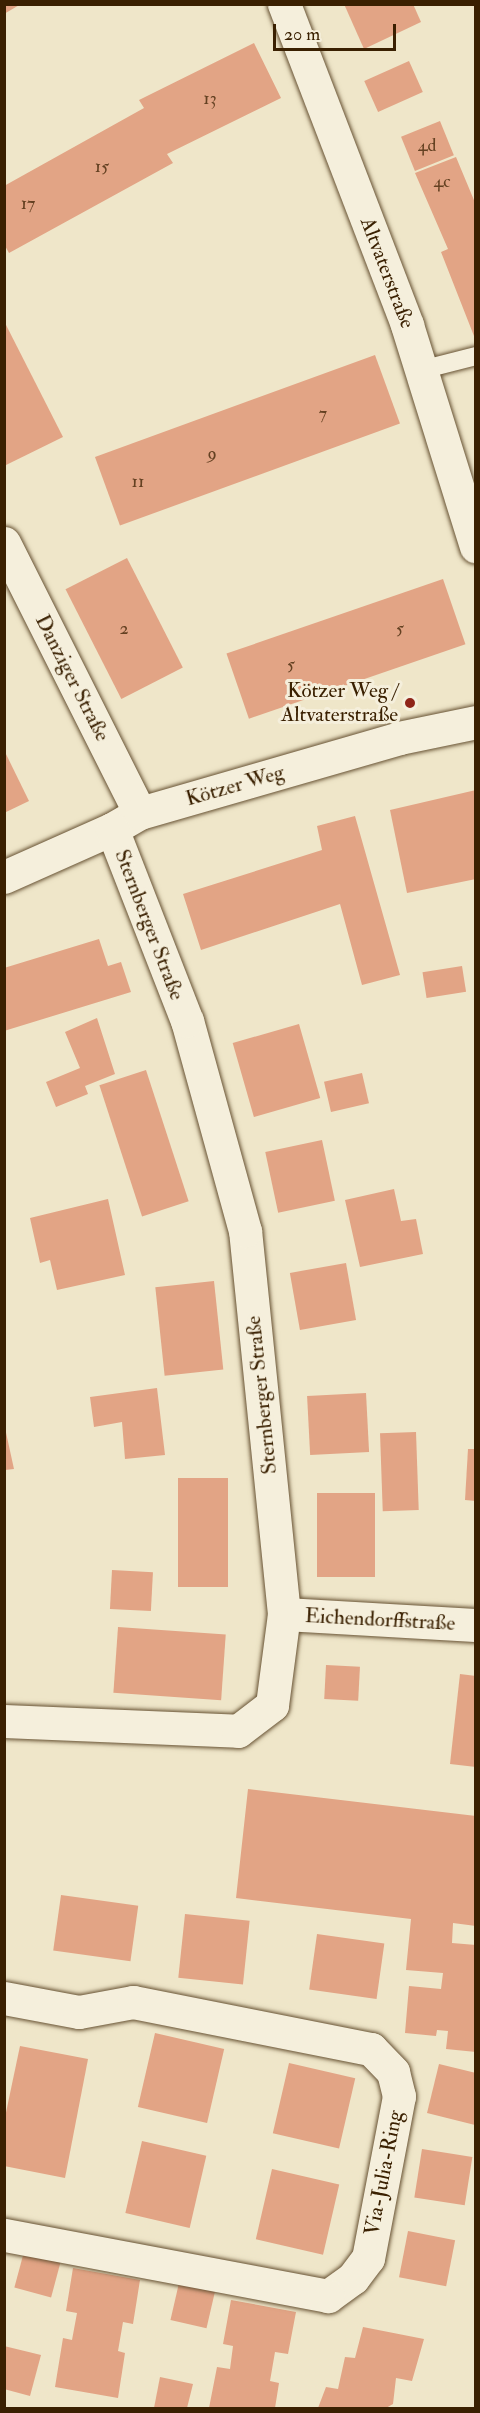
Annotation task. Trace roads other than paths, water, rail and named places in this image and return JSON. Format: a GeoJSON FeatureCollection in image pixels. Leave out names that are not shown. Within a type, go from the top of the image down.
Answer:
{"type":"FeatureCollection","features":[{"type":"Feature","properties":{"kind":"street","name":"Altvaterstraße"},"geometry":{"type":"LineString","coordinates":[[284,4],[407,325],[476,546]]}},
{"type":"Feature","properties":{"kind":"street","name":"Danziger Straße"},"geometry":{"type":"LineString","coordinates":[[4,543],[140,813]]}},
{"type":"Feature","properties":{"kind":"street","name":"Kötzer Weg"},"geometry":{"type":"LineString","coordinates":[[4,877],[112,829],[140,813],[399,738],[476,722]]}},
{"type":"Feature","properties":{"kind":"street","name":"Sternberger Straße"},"geometry":{"type":"LineString","coordinates":[[4,1720],[238,1731],[272,1705],[284,1614],[245,1230],[187,1021],[112,829]]}},
{"type":"Feature","properties":{"kind":"street","name":"Eichendorffstraße"},"geometry":{"type":"LineString","coordinates":[[284,1614],[476,1625]]}},
{"type":"Feature","properties":{"kind":"street","name":"Via-Julia-Ring"},"geometry":{"type":"LineString","coordinates":[[4,1998],[79,2012],[133,2002],[370,2049],[393,2072],[399,2096],[368,2258],[353,2278],[328,2296],[4,2235]]}},
{"type":"Feature","properties":{"kind":"lane"},"geometry":{"type":"LineString","coordinates":[[421,370],[476,356]]}},
{"type":"Feature","properties":{"kind":"place","name":"Kötzer Weg / Altvaterstraße"},"geometry":{"type":"Point","coordinates":[410,703]}}]}
